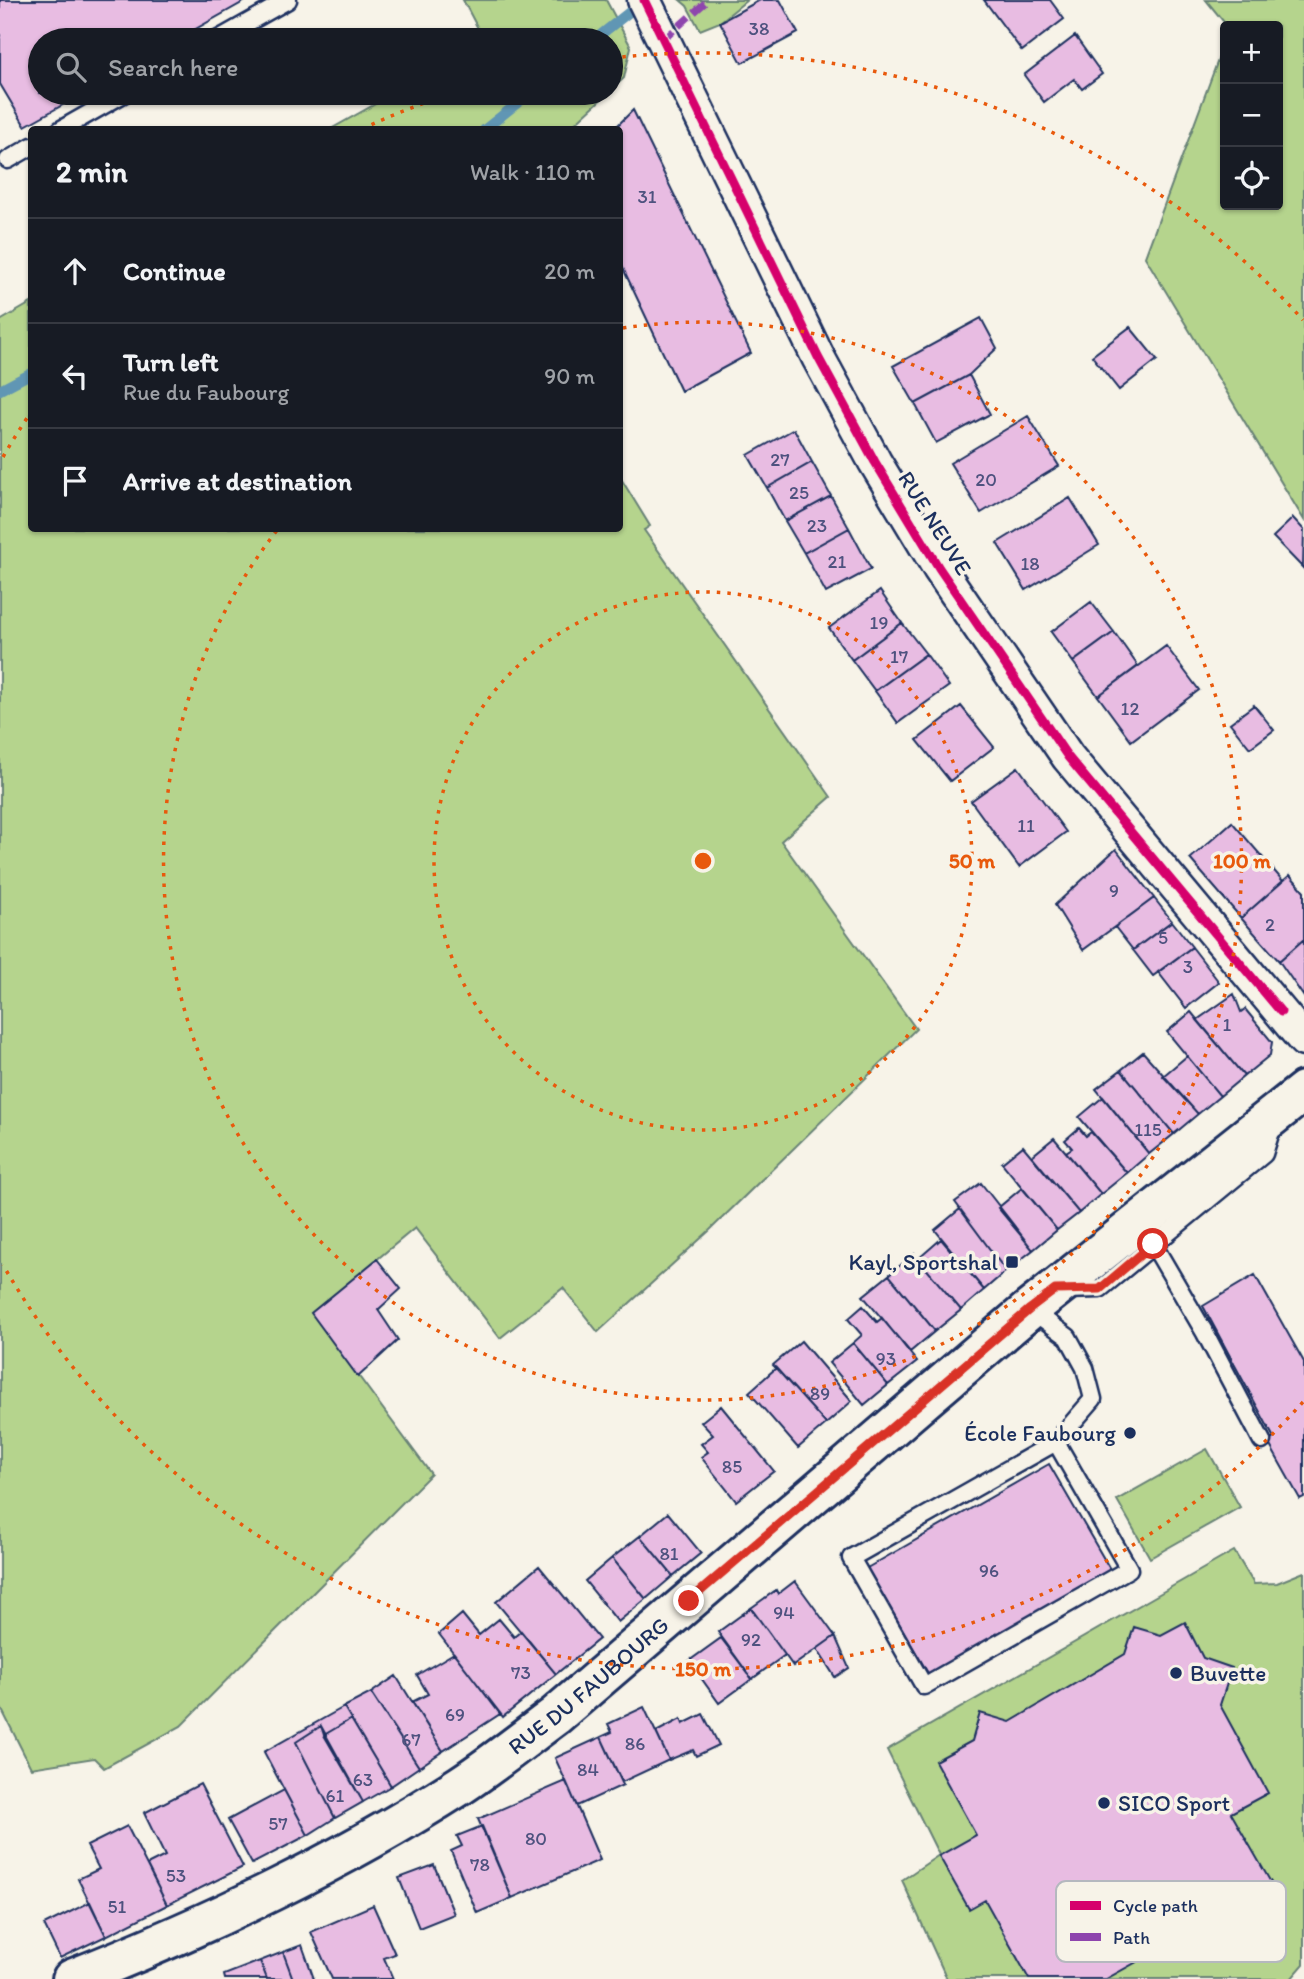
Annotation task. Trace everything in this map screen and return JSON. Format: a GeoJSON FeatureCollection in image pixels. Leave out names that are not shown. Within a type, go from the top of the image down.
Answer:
{"type":"FeatureCollection","features":[{"type":"Feature","properties":{"kind":"main road","name":"RUE DU FAUBOURG"},"geometry":{"type":"LineString","coordinates":[[72,1979],[162,1943],[300,1879],[462,1784],[555,1716],[1043,1299],[1291,1101]]}},
{"type":"Feature","properties":{"kind":"street","name":"RUE NEUVE"},"geometry":{"type":"LineString","coordinates":[[644,0],[818,357],[875,462],[939,568],[1068,757],[1304,1040]]}},
{"type":"Feature","properties":{"kind":"lane"},"geometry":{"type":"LineString","coordinates":[[238,28],[288,0]]}},
{"type":"Feature","properties":{"kind":"lane"},"geometry":{"type":"LineString","coordinates":[[67,126],[104,105]]}},
{"type":"Feature","properties":{"kind":"lane"},"geometry":{"type":"LineString","coordinates":[[8,160],[28,148]]}},
{"type":"Feature","properties":{"kind":"lane"},"geometry":{"type":"LineString","coordinates":[[1056,1442],[1129,1569],[924,1686],[851,1558],[1056,1442],[1093,1399],[1085,1368],[1043,1299],[1100,1289],[1264,1154],[1291,1101]]}},
{"type":"Feature","properties":{"kind":"lane"},"geometry":{"type":"LineString","coordinates":[[1153,1244],[1205,1333],[1262,1441]]}},
{"type":"Feature","properties":{"kind":"green space"},"geometry":{"type":"Polygon","coordinates":[[[463,0],[606,0],[621,28],[478,28],[463,0]]]}},
{"type":"Feature","properties":{"kind":"green space"},"geometry":{"type":"Polygon","coordinates":[[[680,0],[747,0],[720,22],[700,30],[687,6],[680,0]]]}},
{"type":"Feature","properties":{"kind":"green space"},"geometry":{"type":"Polygon","coordinates":[[[1206,0],[1304,0],[1304,520],[1145,257],[1220,54],[1220,210],[1283,210],[1283,21],[1223,21],[1206,0]]]}},
{"type":"Feature","properties":{"kind":"green space"},"geometry":{"type":"Polygon","coordinates":[[[623,32],[631,47],[623,79],[623,32]]]}},
{"type":"Feature","properties":{"kind":"green space"},"geometry":{"type":"Polygon","coordinates":[[[374,105],[595,105],[572,126],[336,126],[374,105]]]}},
{"type":"Feature","properties":{"kind":"green space"},"geometry":{"type":"Polygon","coordinates":[[[28,305],[28,532],[623,532],[623,482],[650,526],[644,530],[831,797],[781,841],[916,1029],[709,1231],[598,1332],[563,1288],[500,1338],[415,1228],[312,1313],[431,1474],[181,1726],[104,1768],[94,1758],[31,1768],[0,1706],[0,321],[28,305]]]}},
{"type":"Feature","properties":{"kind":"green space"},"geometry":{"type":"Polygon","coordinates":[[[1207,1449],[1240,1507],[1150,1558],[1117,1500],[1207,1449]]]}},
{"type":"Feature","properties":{"kind":"green space"},"geometry":{"type":"Polygon","coordinates":[[[1234,1551],[1254,1584],[1277,1583],[1304,1572],[1304,1964],[1291,1979],[947,1979],[902,1880],[939,1855],[887,1750],[1234,1551]]]}},
{"type":"Feature","properties":{"kind":"building"},"geometry":{"type":"Polygon","coordinates":[[[0,0],[247,0],[197,28],[28,28],[28,105],[63,105],[25,126],[0,84],[0,0]]]}},
{"type":"Feature","properties":{"kind":"building"},"geometry":{"type":"Polygon","coordinates":[[[760,0],[780,0],[798,33],[742,63],[720,22],[760,0]]]}},
{"type":"Feature","properties":{"kind":"building"},"geometry":{"type":"Polygon","coordinates":[[[984,0],[1050,0],[1064,19],[1022,51],[984,0]]]}},
{"type":"Feature","properties":{"kind":"building"},"geometry":{"type":"Polygon","coordinates":[[[1075,36],[1102,74],[1082,89],[1074,79],[1044,102],[1024,75],[1075,36]]]}},
{"type":"Feature","properties":{"kind":"building"},"geometry":{"type":"Polygon","coordinates":[[[633,110],[751,353],[681,391],[623,268],[623,126],[617,126],[633,110]]]}},
{"type":"Feature","properties":{"kind":"building"},"geometry":{"type":"Polygon","coordinates":[[[981,318],[997,348],[969,375],[915,404],[893,366],[981,318]]]}},
{"type":"Feature","properties":{"kind":"building"},"geometry":{"type":"Polygon","coordinates":[[[1130,327],[1157,360],[1119,390],[1092,356],[1130,327]]]}},
{"type":"Feature","properties":{"kind":"building"},"geometry":{"type":"Polygon","coordinates":[[[969,375],[990,414],[936,443],[915,404],[969,375]]]}},
{"type":"Feature","properties":{"kind":"building"},"geometry":{"type":"Polygon","coordinates":[[[1028,416],[1059,466],[981,513],[950,463],[1028,416]]]}},
{"type":"Feature","properties":{"kind":"building"},"geometry":{"type":"Polygon","coordinates":[[[794,429],[812,462],[767,488],[748,455],[794,429]]]}},
{"type":"Feature","properties":{"kind":"building"},"geometry":{"type":"Polygon","coordinates":[[[812,462],[831,496],[785,521],[767,488],[812,462]]]}},
{"type":"Feature","properties":{"kind":"building"},"geometry":{"type":"Polygon","coordinates":[[[831,496],[849,528],[804,553],[785,521],[831,496]]]}},
{"type":"Feature","properties":{"kind":"building"},"geometry":{"type":"Polygon","coordinates":[[[1070,498],[1099,545],[1026,590],[997,543],[1070,498]]]}},
{"type":"Feature","properties":{"kind":"building"},"geometry":{"type":"Polygon","coordinates":[[[1293,518],[1304,530],[1303,568],[1273,537],[1293,518]]]}},
{"type":"Feature","properties":{"kind":"building"},"geometry":{"type":"Polygon","coordinates":[[[849,528],[871,569],[826,593],[804,553],[849,528]]]}},
{"type":"Feature","properties":{"kind":"building"},"geometry":{"type":"Polygon","coordinates":[[[880,591],[902,623],[852,660],[829,628],[880,591]]]}},
{"type":"Feature","properties":{"kind":"building"},"geometry":{"type":"Polygon","coordinates":[[[1091,602],[1114,632],[1073,662],[1051,632],[1091,602]]]}},
{"type":"Feature","properties":{"kind":"building"},"geometry":{"type":"Polygon","coordinates":[[[902,623],[926,654],[875,691],[852,660],[902,623]]]}},
{"type":"Feature","properties":{"kind":"building"},"geometry":{"type":"Polygon","coordinates":[[[1114,632],[1138,666],[1098,696],[1073,662],[1114,632]]]}},
{"type":"Feature","properties":{"kind":"building"},"geometry":{"type":"Polygon","coordinates":[[[1166,646],[1199,690],[1131,741],[1098,696],[1166,646]]]}},
{"type":"Feature","properties":{"kind":"building"},"geometry":{"type":"Polygon","coordinates":[[[926,654],[949,686],[898,723],[875,691],[926,654]]]}},
{"type":"Feature","properties":{"kind":"building"},"geometry":{"type":"Polygon","coordinates":[[[1254,705],[1274,730],[1250,748],[1230,723],[1254,705]]]}},
{"type":"Feature","properties":{"kind":"building"},"geometry":{"type":"Polygon","coordinates":[[[961,706],[994,747],[950,781],[917,740],[961,706]]]}},
{"type":"Feature","properties":{"kind":"building"},"geometry":{"type":"Polygon","coordinates":[[[1018,767],[1066,832],[1019,867],[971,801],[1018,767]]]}},
{"type":"Feature","properties":{"kind":"building"},"geometry":{"type":"Polygon","coordinates":[[[1232,822],[1283,881],[1241,918],[1190,859],[1232,822]]]}},
{"type":"Feature","properties":{"kind":"building"},"geometry":{"type":"Polygon","coordinates":[[[1116,849],[1154,898],[1083,950],[1055,905],[1116,849]]]}},
{"type":"Feature","properties":{"kind":"building"},"geometry":{"type":"Polygon","coordinates":[[[1290,875],[1304,891],[1304,939],[1279,961],[1241,918],[1290,875]]]}},
{"type":"Feature","properties":{"kind":"building"},"geometry":{"type":"Polygon","coordinates":[[[1154,898],[1172,921],[1133,950],[1115,927],[1154,898]]]}},
{"type":"Feature","properties":{"kind":"building"},"geometry":{"type":"Polygon","coordinates":[[[1172,921],[1192,947],[1153,976],[1133,950],[1172,921]]]}},
{"type":"Feature","properties":{"kind":"building"},"geometry":{"type":"Polygon","coordinates":[[[1304,939],[1304,997],[1279,961],[1304,939]]]}},
{"type":"Feature","properties":{"kind":"building"},"geometry":{"type":"Polygon","coordinates":[[[1192,947],[1219,982],[1186,1008],[1158,972],[1192,947]]]}},
{"type":"Feature","properties":{"kind":"building"},"geometry":{"type":"Polygon","coordinates":[[[1234,994],[1241,1012],[1245,1009],[1272,1042],[1270,1055],[1244,1076],[1197,1020],[1234,994]]]}},
{"type":"Feature","properties":{"kind":"building"},"geometry":{"type":"Polygon","coordinates":[[[1191,1012],[1244,1076],[1220,1096],[1167,1032],[1191,1012]]]}},
{"type":"Feature","properties":{"kind":"building"},"geometry":{"type":"Polygon","coordinates":[[[1143,1052],[1198,1114],[1174,1134],[1121,1070],[1143,1052]]]}},
{"type":"Feature","properties":{"kind":"building"},"geometry":{"type":"Polygon","coordinates":[[[1187,1056],[1220,1096],[1198,1114],[1163,1076],[1187,1056]]]}},
{"type":"Feature","properties":{"kind":"building"},"geometry":{"type":"Polygon","coordinates":[[[1121,1070],[1174,1134],[1149,1154],[1096,1089],[1121,1070]]]}},
{"type":"Feature","properties":{"kind":"building"},"geometry":{"type":"Polygon","coordinates":[[[1103,1097],[1149,1154],[1127,1173],[1079,1117],[1103,1097]]]}},
{"type":"Feature","properties":{"kind":"building"},"geometry":{"type":"Polygon","coordinates":[[[1079,1128],[1086,1136],[1091,1132],[1127,1173],[1101,1194],[1066,1152],[1072,1148],[1065,1140],[1079,1128]]]}},
{"type":"Feature","properties":{"kind":"building"},"geometry":{"type":"Polygon","coordinates":[[[1054,1138],[1101,1194],[1079,1213],[1032,1156],[1054,1138]]]}},
{"type":"Feature","properties":{"kind":"building"},"geometry":{"type":"Polygon","coordinates":[[[1023,1146],[1079,1213],[1057,1230],[1002,1163],[1023,1146]]]}},
{"type":"Feature","properties":{"kind":"building"},"geometry":{"type":"Polygon","coordinates":[[[981,1183],[1033,1250],[1006,1271],[955,1202],[981,1183]]]}},
{"type":"Feature","properties":{"kind":"building"},"geometry":{"type":"Polygon","coordinates":[[[1022,1188],[1057,1230],[1033,1250],[998,1208],[1022,1188]]]}},
{"type":"Feature","properties":{"kind":"building"},"geometry":{"type":"Polygon","coordinates":[[[960,1209],[1006,1271],[984,1290],[935,1230],[960,1209]]]}},
{"type":"Feature","properties":{"kind":"building"},"geometry":{"type":"Polygon","coordinates":[[[941,1239],[984,1290],[961,1310],[918,1259],[941,1239]]]}},
{"type":"Feature","properties":{"kind":"building"},"geometry":{"type":"Polygon","coordinates":[[[914,1254],[961,1310],[935,1331],[889,1275],[914,1254]]]}},
{"type":"Feature","properties":{"kind":"building"},"geometry":{"type":"Polygon","coordinates":[[[377,1259],[401,1289],[378,1310],[398,1340],[358,1377],[311,1313],[377,1259]]]}},
{"type":"Feature","properties":{"kind":"building"},"geometry":{"type":"Polygon","coordinates":[[[889,1275],[935,1331],[910,1352],[863,1296],[889,1275]]]}},
{"type":"Feature","properties":{"kind":"building"},"geometry":{"type":"Polygon","coordinates":[[[1255,1275],[1304,1362],[1304,1497],[1300,1499],[1268,1442],[1274,1438],[1203,1306],[1255,1275]]]}},
{"type":"Feature","properties":{"kind":"building"},"geometry":{"type":"Polygon","coordinates":[[[863,1306],[877,1322],[882,1318],[917,1362],[888,1385],[853,1343],[862,1335],[848,1319],[863,1306]]]}},
{"type":"Feature","properties":{"kind":"building"},"geometry":{"type":"Polygon","coordinates":[[[801,1341],[852,1401],[826,1424],[773,1365],[801,1341]]]}},
{"type":"Feature","properties":{"kind":"building"},"geometry":{"type":"Polygon","coordinates":[[[853,1343],[888,1385],[864,1405],[829,1363],[853,1343]]]}},
{"type":"Feature","properties":{"kind":"building"},"geometry":{"type":"Polygon","coordinates":[[[776,1368],[826,1424],[798,1448],[749,1392],[776,1368]]]}},
{"type":"Feature","properties":{"kind":"building"},"geometry":{"type":"Polygon","coordinates":[[[721,1406],[774,1471],[736,1501],[701,1457],[708,1452],[701,1444],[713,1435],[701,1422],[721,1406]]]}},
{"type":"Feature","properties":{"kind":"building"},"geometry":{"type":"Polygon","coordinates":[[[1049,1464],[1111,1571],[929,1675],[867,1568],[1049,1464]]]}},
{"type":"Feature","properties":{"kind":"building"},"geometry":{"type":"Polygon","coordinates":[[[668,1513],[701,1553],[673,1576],[640,1536],[668,1513]]]}},
{"type":"Feature","properties":{"kind":"building"},"geometry":{"type":"Polygon","coordinates":[[[640,1536],[673,1576],[646,1599],[612,1558],[640,1536]]]}},
{"type":"Feature","properties":{"kind":"building"},"geometry":{"type":"Polygon","coordinates":[[[612,1558],[646,1599],[618,1622],[585,1581],[612,1558]]]}},
{"type":"Feature","properties":{"kind":"building"},"geometry":{"type":"Polygon","coordinates":[[[539,1566],[599,1639],[556,1674],[496,1602],[539,1566]]]}},
{"type":"Feature","properties":{"kind":"building"},"geometry":{"type":"Polygon","coordinates":[[[795,1581],[835,1636],[793,1666],[751,1608],[776,1590],[778,1594],[795,1581]]]}},
{"type":"Feature","properties":{"kind":"building"},"geometry":{"type":"Polygon","coordinates":[[[751,1608],[785,1655],[752,1679],[718,1632],[751,1608]]]}},
{"type":"Feature","properties":{"kind":"building"},"geometry":{"type":"Polygon","coordinates":[[[462,1614],[479,1635],[499,1619],[514,1637],[521,1631],[556,1674],[503,1717],[439,1634],[462,1614]]]}},
{"type":"Feature","properties":{"kind":"building","name":"SICO Sport"},"geometry":{"type":"Polygon","coordinates":[[[1185,1622],[1203,1658],[1232,1668],[1220,1705],[1268,1793],[1231,1813],[1270,1881],[1056,1881],[1056,1962],[1137,1962],[1106,1979],[1029,1979],[985,1900],[969,1909],[939,1856],[976,1835],[935,1761],[972,1741],[980,1713],[1010,1722],[1125,1654],[1134,1627],[1161,1635],[1185,1622]]]}},
{"type":"Feature","properties":{"kind":"building"},"geometry":{"type":"Polygon","coordinates":[[[835,1636],[849,1668],[835,1677],[817,1649],[835,1636]]]}},
{"type":"Feature","properties":{"kind":"building"},"geometry":{"type":"Polygon","coordinates":[[[721,1638],[752,1679],[719,1703],[689,1661],[721,1638]]]}},
{"type":"Feature","properties":{"kind":"building"},"geometry":{"type":"Polygon","coordinates":[[[454,1653],[500,1714],[443,1751],[412,1702],[428,1694],[417,1675],[454,1653]]]}},
{"type":"Feature","properties":{"kind":"building"},"geometry":{"type":"Polygon","coordinates":[[[396,1676],[443,1751],[419,1767],[371,1693],[396,1676]]]}},
{"type":"Feature","properties":{"kind":"building"},"geometry":{"type":"Polygon","coordinates":[[[371,1693],[419,1767],[391,1786],[344,1707],[371,1693]]]}},
{"type":"Feature","properties":{"kind":"building"},"geometry":{"type":"Polygon","coordinates":[[[344,1707],[351,1719],[324,1735],[321,1726],[296,1742],[335,1818],[308,1835],[264,1752],[344,1707]]]}},
{"type":"Feature","properties":{"kind":"building"},"geometry":{"type":"Polygon","coordinates":[[[644,1707],[669,1760],[622,1782],[601,1737],[612,1732],[608,1724],[644,1707]]]}},
{"type":"Feature","properties":{"kind":"building"},"geometry":{"type":"Polygon","coordinates":[[[703,1714],[719,1745],[696,1756],[693,1750],[669,1760],[656,1732],[681,1719],[683,1724],[703,1714]]]}},
{"type":"Feature","properties":{"kind":"building"},"geometry":{"type":"Polygon","coordinates":[[[351,1719],[391,1786],[363,1802],[324,1735],[351,1719]]]}},
{"type":"Feature","properties":{"kind":"building"},"geometry":{"type":"Polygon","coordinates":[[[321,1726],[363,1802],[335,1818],[296,1742],[321,1726]]]}},
{"type":"Feature","properties":{"kind":"building"},"geometry":{"type":"Polygon","coordinates":[[[601,1737],[623,1785],[577,1806],[555,1758],[601,1737]]]}},
{"type":"Feature","properties":{"kind":"building"},"geometry":{"type":"Polygon","coordinates":[[[566,1781],[600,1860],[512,1898],[478,1819],[566,1781]]]}},
{"type":"Feature","properties":{"kind":"building"},"geometry":{"type":"Polygon","coordinates":[[[200,1784],[243,1867],[167,1905],[147,1865],[165,1856],[144,1813],[200,1784]]]}},
{"type":"Feature","properties":{"kind":"building"},"geometry":{"type":"Polygon","coordinates":[[[284,1790],[308,1835],[252,1864],[228,1820],[284,1790]]]}},
{"type":"Feature","properties":{"kind":"building"},"geometry":{"type":"Polygon","coordinates":[[[127,1826],[167,1905],[106,1936],[78,1879],[99,1869],[87,1846],[127,1826]]]}},
{"type":"Feature","properties":{"kind":"building"},"geometry":{"type":"Polygon","coordinates":[[[482,1826],[512,1898],[477,1913],[451,1851],[462,1846],[457,1836],[482,1826]]]}},
{"type":"Feature","properties":{"kind":"building"},"geometry":{"type":"Polygon","coordinates":[[[434,1865],[454,1914],[419,1928],[399,1878],[434,1865]]]}},
{"type":"Feature","properties":{"kind":"building"},"geometry":{"type":"Polygon","coordinates":[[[90,1902],[106,1936],[60,1958],[44,1925],[90,1902]]]}},
{"type":"Feature","properties":{"kind":"building"},"geometry":{"type":"Polygon","coordinates":[[[373,1905],[395,1954],[384,1958],[393,1979],[332,1979],[311,1932],[373,1905]]]}},
{"type":"Feature","properties":{"kind":"building"},"geometry":{"type":"Polygon","coordinates":[[[302,1945],[314,1979],[293,1979],[283,1952],[302,1945]]]}},
{"type":"Feature","properties":{"kind":"building"},"geometry":{"type":"Polygon","coordinates":[[[283,1952],[293,1979],[267,1979],[260,1961],[283,1952]]]}},
{"type":"Feature","properties":{"kind":"building"},"geometry":{"type":"Polygon","coordinates":[[[260,1961],[267,1979],[225,1979],[224,1975],[260,1961]]]}},
{"type":"Feature","properties":{"kind":"waterway"},"geometry":{"type":"LineString","coordinates":[[609,28],[642,2]]}},
{"type":"Feature","properties":{"kind":"waterway"},"geometry":{"type":"LineString","coordinates":[[489,126],[515,105]]}},
{"type":"Feature","properties":{"kind":"waterway"},"geometry":{"type":"LineString","coordinates":[[0,390],[28,375]]}},
{"type":"Feature","properties":{"kind":"marked path"},"geometry":{"type":"LineString","coordinates":[[663,40],[708,0]]}},
{"type":"Feature","properties":{"kind":"cycle path"},"geometry":{"type":"LineString","coordinates":[[644,0],[818,357],[875,462],[939,568],[1068,757],[1281,1012]]}},
{"type":"Feature","properties":{"kind":"place","name":"Kayl, Sportshal"},"geometry":{"type":"Point","coordinates":[1012,1262]}},
{"type":"Feature","properties":{"kind":"place","name":"École Faubourg"},"geometry":{"type":"Point","coordinates":[1130,1433]}},
{"type":"Feature","properties":{"kind":"place","name":"Buvette"},"geometry":{"type":"Point","coordinates":[1176,1673]}},
{"type":"Feature","properties":{"kind":"place","name":"SICO Sport"},"geometry":{"type":"Point","coordinates":[1104,1803]}},
{"type":"Feature","properties":{"kind":"route"},"geometry":{"type":"LineString","coordinates":[[689,1601],[1030,1309],[1055,1290],[1100,1289],[1153,1244]]}}]}
